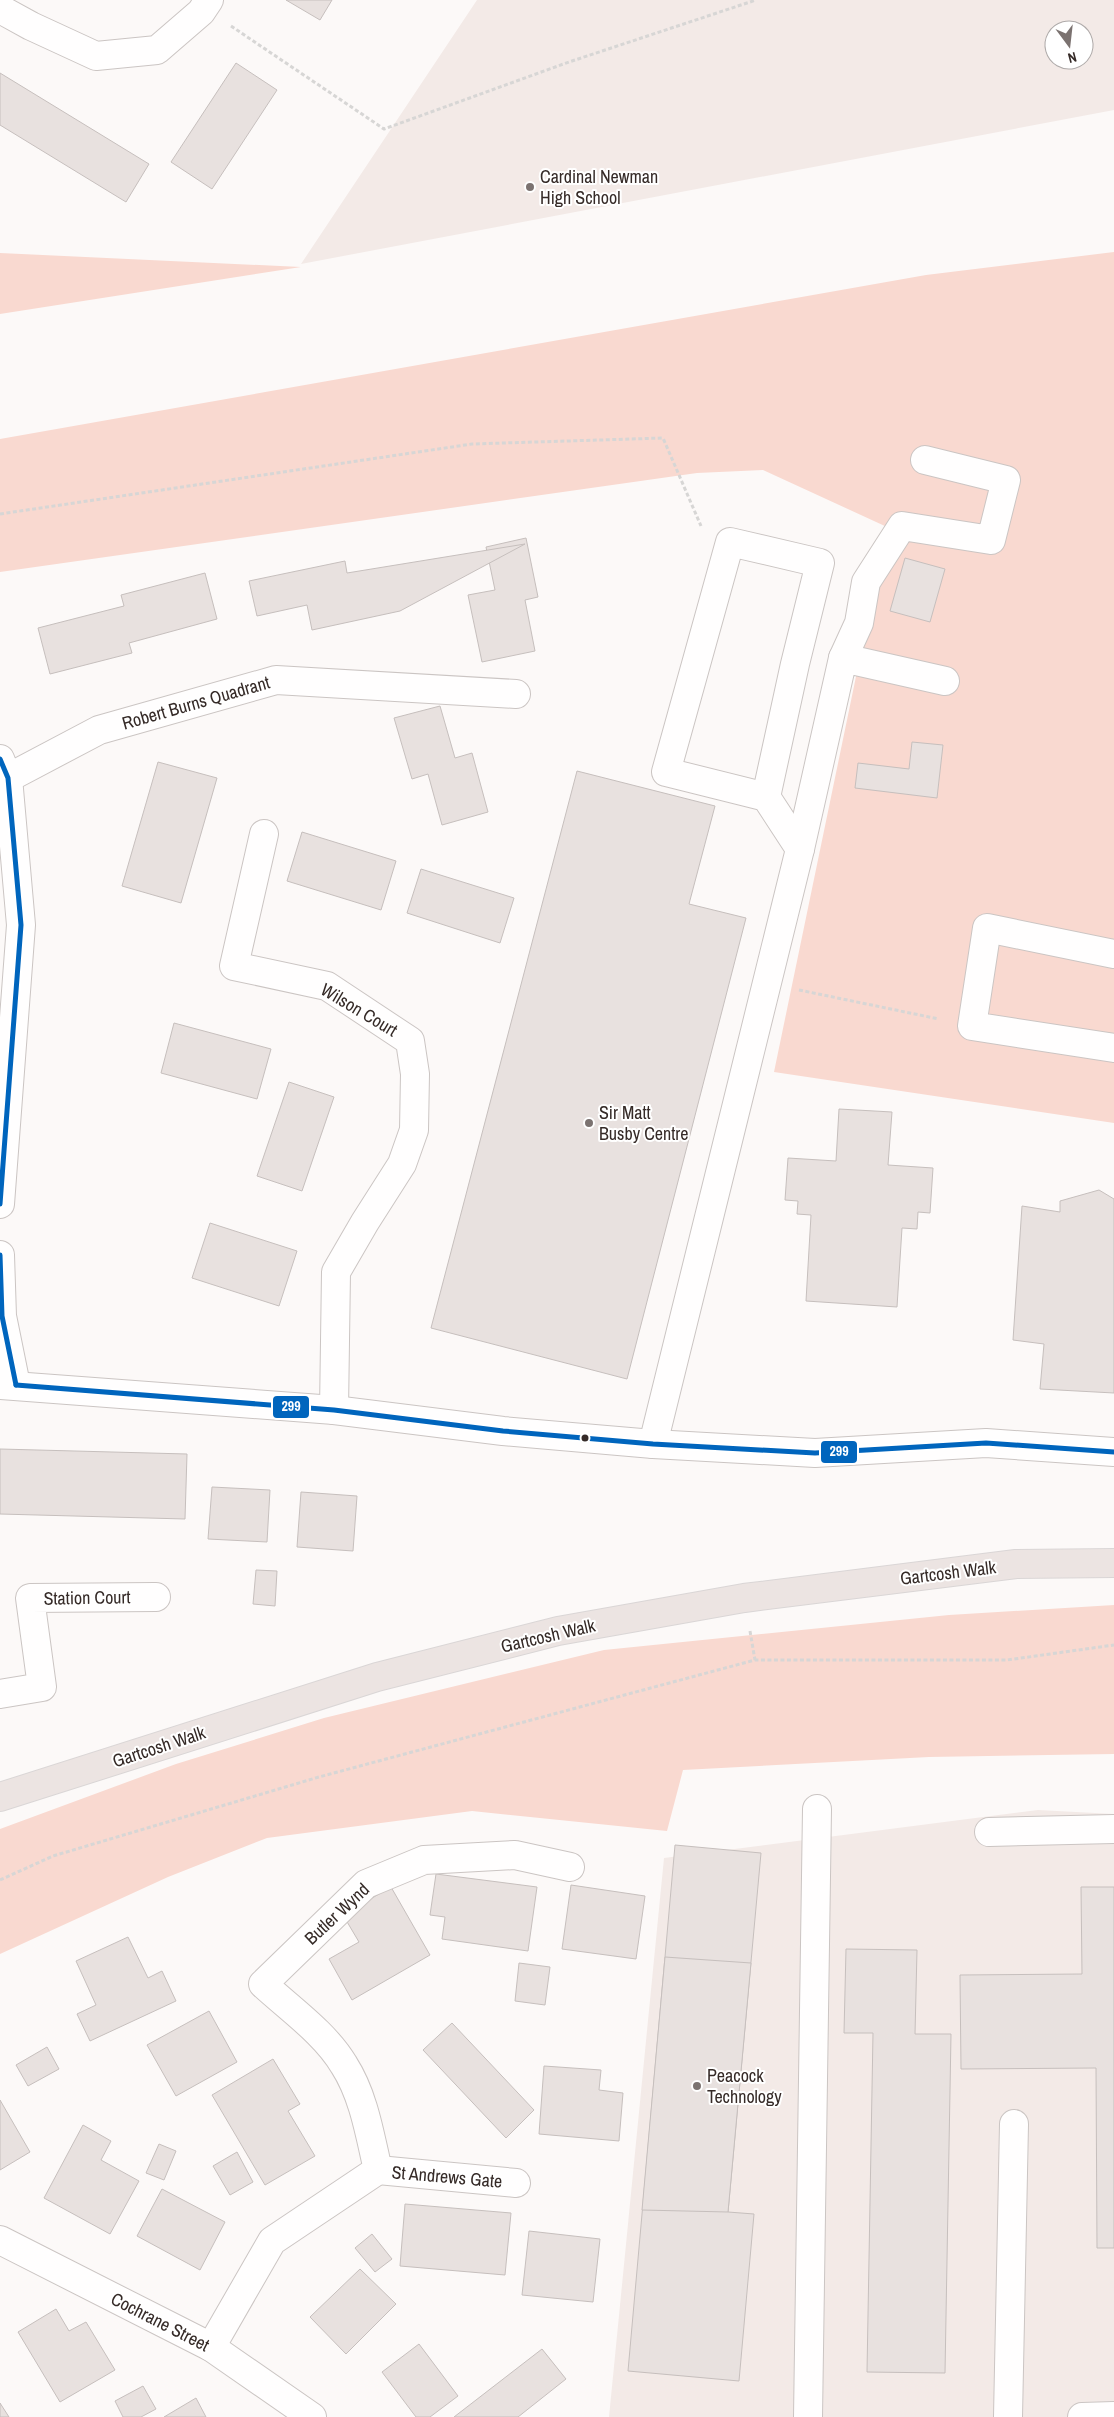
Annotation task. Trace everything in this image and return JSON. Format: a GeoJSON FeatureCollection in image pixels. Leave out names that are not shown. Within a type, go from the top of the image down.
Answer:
{"type":"FeatureCollection","features":[{"type":"Feature","properties":{"kind":"main road","name":"Gartcosh Walk"},"geometry":{"type":"LineString","coordinates":[[0,1797],[377,1678],[558,1632],[744,1598],[1006,1565],[1114,1563]]}},
{"type":"Feature","properties":{"kind":"street"},"geometry":{"type":"LineString","coordinates":[[0,9],[31,26],[96,56],[157,50],[205,6]]}},
{"type":"Feature","properties":{"kind":"street"},"geometry":{"type":"LineString","coordinates":[[653,1444],[800,849],[844,658],[859,622],[866,582],[902,526],[991,540],[1006,480],[925,460]]}},
{"type":"Feature","properties":{"kind":"street"},"geometry":{"type":"LineString","coordinates":[[766,797],[795,664],[820,563],[730,542],[666,772],[766,797],[800,849]]}},
{"type":"Feature","properties":{"kind":"street"},"geometry":{"type":"LineString","coordinates":[[844,658],[945,681]]}},
{"type":"Feature","properties":{"kind":"street","name":"Robert Burns Quadrant"},"geometry":{"type":"LineString","coordinates":[[4,768],[99,730],[276,680],[516,694]]}},
{"type":"Feature","properties":{"kind":"street"},"geometry":{"type":"LineString","coordinates":[[0,1204],[10,926],[4,768]]}},
{"type":"Feature","properties":{"kind":"street","name":"Wilson Court"},"geometry":{"type":"LineString","coordinates":[[264,834],[234,966],[327,986],[410,1041],[415,1074],[414,1130],[402,1164],[336,1272],[334,1410]]}},
{"type":"Feature","properties":{"kind":"street"},"geometry":{"type":"LineString","coordinates":[[1114,954],[987,928],[972,1026],[1114,1048]]}},
{"type":"Feature","properties":{"kind":"street"},"geometry":{"type":"LineString","coordinates":[[0,1255],[2,1316],[8,1385],[334,1410],[503,1431],[653,1444],[814,1453],[986,1443],[1114,1452]]}},
{"type":"Feature","properties":{"kind":"street","name":"Station Court"},"geometry":{"type":"LineString","coordinates":[[0,1694],[42,1687],[30,1598],[156,1596]]}},
{"type":"Feature","properties":{"kind":"street"},"geometry":{"type":"LineString","coordinates":[[808,2417],[817,1809]]}},
{"type":"Feature","properties":{"kind":"street"},"geometry":{"type":"LineString","coordinates":[[989,1832],[1114,1829]]}},
{"type":"Feature","properties":{"kind":"street","name":"Butler Wynd"},"geometry":{"type":"LineString","coordinates":[[378,2170],[363,2109],[344,2065],[318,2034],[263,1984],[366,1884],[424,1860],[515,1854],[570,1867]]}},
{"type":"Feature","properties":{"kind":"street"},"geometry":{"type":"LineString","coordinates":[[1008,2417],[1014,2124]]}},
{"type":"Feature","properties":{"kind":"street"},"geometry":{"type":"LineString","coordinates":[[211,2347],[272,2241],[378,2170]]}},
{"type":"Feature","properties":{"kind":"street","name":"St Andrews Gate"},"geometry":{"type":"LineString","coordinates":[[378,2170],[516,2183]]}},
{"type":"Feature","properties":{"kind":"street","name":"Cochrane Street"},"geometry":{"type":"LineString","coordinates":[[0,2240],[211,2347],[312,2417]]}},
{"type":"Feature","properties":{"kind":"street"},"geometry":{"type":"LineString","coordinates":[[1082,2417],[1114,2416]]}},
{"type":"Feature","properties":{"kind":"path"},"geometry":{"type":"LineString","coordinates":[[205,6],[224,21],[384,129],[570,62],[756,0]]}},
{"type":"Feature","properties":{"kind":"path"},"geometry":{"type":"LineString","coordinates":[[0,514],[472,444],[663,438],[721,573]]}},
{"type":"Feature","properties":{"kind":"path"},"geometry":{"type":"LineString","coordinates":[[767,983],[972,1026]]}},
{"type":"Feature","properties":{"kind":"path"},"geometry":{"type":"LineString","coordinates":[[0,1880],[53,1856],[309,1780],[755,1660],[1007,1660],[1114,1645]]}},
{"type":"Feature","properties":{"kind":"shaded area","name":"Cardinal Newman High School"},"geometry":{"type":"Polygon","coordinates":[[[477,0],[1114,0],[1114,110],[301,264],[477,0]]]}},
{"type":"Feature","properties":{"kind":"shaded area"},"geometry":{"type":"Polygon","coordinates":[[[1114,252],[1114,1123],[774,1072],[887,527],[763,470],[697,473],[0,572],[0,439],[926,275],[1114,252]]]}},
{"type":"Feature","properties":{"kind":"shaded area"},"geometry":{"type":"Polygon","coordinates":[[[0,253],[301,267],[0,314],[0,253]]]}},
{"type":"Feature","properties":{"kind":"shaded area"},"geometry":{"type":"Polygon","coordinates":[[[1114,1605],[1114,1754],[929,1757],[683,1770],[667,1831],[472,1811],[267,1838],[168,1877],[0,1954],[0,1829],[176,1764],[324,1718],[604,1650],[949,1615],[1114,1605]]]}},
{"type":"Feature","properties":{"kind":"shaded area"},"geometry":{"type":"Polygon","coordinates":[[[1038,1810],[1114,1814],[1114,2417],[609,2417],[664,1858],[1038,1810]]]}},
{"type":"Feature","properties":{"kind":"building"},"geometry":{"type":"Polygon","coordinates":[[[286,0],[332,0],[320,20],[286,0]]]}},
{"type":"Feature","properties":{"kind":"building"},"geometry":{"type":"Polygon","coordinates":[[[236,63],[277,90],[212,189],[171,162],[236,63]]]}},
{"type":"Feature","properties":{"kind":"building"},"geometry":{"type":"Polygon","coordinates":[[[0,73],[149,164],[126,202],[0,125],[0,73]]]}},
{"type":"Feature","properties":{"kind":"building"},"geometry":{"type":"Polygon","coordinates":[[[526,538],[538,597],[525,600],[535,651],[482,662],[468,595],[495,590],[486,547],[526,538]]]}},
{"type":"Feature","properties":{"kind":"building"},"geometry":{"type":"Polygon","coordinates":[[[525,544],[400,611],[312,630],[307,605],[257,616],[249,581],[345,561],[347,573],[525,544]]]}},
{"type":"Feature","properties":{"kind":"building"},"geometry":{"type":"Polygon","coordinates":[[[905,558],[945,569],[930,622],[890,611],[905,558]]]}},
{"type":"Feature","properties":{"kind":"building"},"geometry":{"type":"Polygon","coordinates":[[[205,573],[217,619],[129,643],[132,653],[50,674],[38,628],[124,606],[121,595],[205,573]]]}},
{"type":"Feature","properties":{"kind":"building"},"geometry":{"type":"Polygon","coordinates":[[[440,706],[455,758],[472,753],[488,812],[442,825],[428,774],[412,779],[394,718],[440,706]]]}},
{"type":"Feature","properties":{"kind":"building"},"geometry":{"type":"Polygon","coordinates":[[[912,742],[943,745],[937,798],[855,788],[858,763],[909,769],[912,742]]]}},
{"type":"Feature","properties":{"kind":"building"},"geometry":{"type":"Polygon","coordinates":[[[158,762],[217,778],[181,903],[122,886],[158,762]]]}},
{"type":"Feature","properties":{"kind":"building","name":"Sir Matt Busby Centre"},"geometry":{"type":"Polygon","coordinates":[[[577,771],[715,806],[689,904],[746,918],[627,1379],[431,1328],[577,771]]]}},
{"type":"Feature","properties":{"kind":"building"},"geometry":{"type":"Polygon","coordinates":[[[302,832],[396,861],[381,910],[287,881],[302,832]]]}},
{"type":"Feature","properties":{"kind":"building"},"geometry":{"type":"Polygon","coordinates":[[[421,869],[514,898],[500,943],[407,913],[421,869]]]}},
{"type":"Feature","properties":{"kind":"building"},"geometry":{"type":"Polygon","coordinates":[[[174,1023],[271,1049],[257,1099],[161,1073],[174,1023]]]}},
{"type":"Feature","properties":{"kind":"building"},"geometry":{"type":"Polygon","coordinates":[[[289,1082],[334,1097],[302,1191],[257,1176],[289,1082]]]}},
{"type":"Feature","properties":{"kind":"building"},"geometry":{"type":"Polygon","coordinates":[[[839,1109],[892,1112],[888,1165],[933,1168],[930,1213],[918,1212],[917,1229],[902,1228],[897,1307],[806,1301],[811,1215],[797,1214],[798,1201],[785,1200],[788,1158],[836,1161],[839,1109]]]}},
{"type":"Feature","properties":{"kind":"building"},"geometry":{"type":"Polygon","coordinates":[[[1099,1190],[1114,1199],[1114,1393],[1040,1389],[1044,1344],[1013,1340],[1022,1206],[1060,1212],[1060,1201],[1099,1190]]]}},
{"type":"Feature","properties":{"kind":"building"},"geometry":{"type":"Polygon","coordinates":[[[210,1223],[297,1251],[279,1306],[192,1278],[210,1223]]]}},
{"type":"Feature","properties":{"kind":"building"},"geometry":{"type":"Polygon","coordinates":[[[0,1449],[187,1454],[185,1519],[0,1514],[0,1449]]]}},
{"type":"Feature","properties":{"kind":"building"},"geometry":{"type":"Polygon","coordinates":[[[212,1487],[270,1490],[267,1542],[208,1539],[212,1487]]]}},
{"type":"Feature","properties":{"kind":"building"},"geometry":{"type":"Polygon","coordinates":[[[301,1492],[357,1496],[353,1551],[297,1547],[301,1492]]]}},
{"type":"Feature","properties":{"kind":"building"},"geometry":{"type":"Polygon","coordinates":[[[256,1570],[277,1571],[275,1606],[253,1604],[256,1570]]]}},
{"type":"Feature","properties":{"kind":"building"},"geometry":{"type":"Polygon","coordinates":[[[675,1845],[761,1853],[728,2212],[754,2214],[739,2381],[628,2371],[675,1845]]]}},
{"type":"Feature","properties":{"kind":"building"},"geometry":{"type":"Polygon","coordinates":[[[436,1874],[537,1887],[528,1951],[442,1939],[445,1917],[430,1915],[436,1874]]]}},
{"type":"Feature","properties":{"kind":"building"},"geometry":{"type":"Polygon","coordinates":[[[571,1885],[645,1896],[636,1959],[562,1949],[571,1885]]]}},
{"type":"Feature","properties":{"kind":"building"},"geometry":{"type":"Polygon","coordinates":[[[391,1887],[430,1955],[352,2000],[329,1959],[359,1942],[343,1915],[391,1887]]]}},
{"type":"Feature","properties":{"kind":"building"},"geometry":{"type":"Polygon","coordinates":[[[1081,1887],[1114,1887],[1114,2248],[1097,2248],[1096,2068],[961,2069],[960,1975],[1082,1974],[1081,1887]]]}},
{"type":"Feature","properties":{"kind":"building"},"geometry":{"type":"Polygon","coordinates":[[[128,1937],[148,1978],[162,1971],[176,2001],[90,2041],[77,2014],[96,2005],[76,1961],[128,1937]]]}},
{"type":"Feature","properties":{"kind":"building"},"geometry":{"type":"Polygon","coordinates":[[[846,1949],[917,1950],[915,2034],[951,2034],[945,2373],[867,2372],[873,2033],[844,2033],[846,1949]]]}},
{"type":"Feature","properties":{"kind":"building","name":"Peacock Technology"},"geometry":{"type":"Polygon","coordinates":[[[665,1957],[751,1963],[728,2212],[642,2210],[665,1957]]]}},
{"type":"Feature","properties":{"kind":"building"},"geometry":{"type":"Polygon","coordinates":[[[519,1963],[550,1967],[545,2005],[515,2001],[519,1963]]]}},
{"type":"Feature","properties":{"kind":"building"},"geometry":{"type":"Polygon","coordinates":[[[209,2011],[237,2062],[176,2096],[147,2045],[209,2011]]]}},
{"type":"Feature","properties":{"kind":"building"},"geometry":{"type":"Polygon","coordinates":[[[452,2023],[534,2110],[506,2138],[423,2050],[452,2023]]]}},
{"type":"Feature","properties":{"kind":"building"},"geometry":{"type":"Polygon","coordinates":[[[47,2047],[59,2069],[28,2086],[16,2065],[47,2047]]]}},
{"type":"Feature","properties":{"kind":"building"},"geometry":{"type":"Polygon","coordinates":[[[273,2059],[300,2104],[288,2111],[315,2156],[265,2185],[212,2095],[273,2059]]]}},
{"type":"Feature","properties":{"kind":"building"},"geometry":{"type":"Polygon","coordinates":[[[544,2066],[601,2070],[599,2090],[623,2093],[619,2141],[539,2134],[544,2066]]]}},
{"type":"Feature","properties":{"kind":"building"},"geometry":{"type":"Polygon","coordinates":[[[0,2100],[30,2152],[0,2170],[0,2100]]]}},
{"type":"Feature","properties":{"kind":"building"},"geometry":{"type":"Polygon","coordinates":[[[83,2125],[111,2141],[101,2160],[139,2181],[110,2234],[44,2198],[83,2125]]]}},
{"type":"Feature","properties":{"kind":"building"},"geometry":{"type":"Polygon","coordinates":[[[159,2144],[176,2151],[164,2180],[146,2173],[159,2144]]]}},
{"type":"Feature","properties":{"kind":"building"},"geometry":{"type":"Polygon","coordinates":[[[237,2152],[253,2182],[230,2195],[213,2166],[237,2152]]]}},
{"type":"Feature","properties":{"kind":"building"},"geometry":{"type":"Polygon","coordinates":[[[162,2189],[225,2222],[200,2270],[137,2236],[162,2189]]]}},
{"type":"Feature","properties":{"kind":"building"},"geometry":{"type":"Polygon","coordinates":[[[405,2204],[511,2213],[505,2275],[400,2266],[405,2204]]]}},
{"type":"Feature","properties":{"kind":"building"},"geometry":{"type":"Polygon","coordinates":[[[529,2231],[600,2239],[593,2302],[522,2295],[529,2231]]]}},
{"type":"Feature","properties":{"kind":"building"},"geometry":{"type":"Polygon","coordinates":[[[372,2234],[392,2259],[375,2272],[355,2248],[372,2234]]]}},
{"type":"Feature","properties":{"kind":"building"},"geometry":{"type":"Polygon","coordinates":[[[360,2269],[396,2304],[346,2354],[310,2317],[360,2269]]]}},
{"type":"Feature","properties":{"kind":"building"},"geometry":{"type":"Polygon","coordinates":[[[56,2309],[69,2331],[86,2322],[115,2370],[60,2402],[18,2332],[56,2309]]]}},
{"type":"Feature","properties":{"kind":"building"},"geometry":{"type":"Polygon","coordinates":[[[419,2344],[458,2396],[430,2417],[416,2417],[382,2372],[419,2344]]]}},
{"type":"Feature","properties":{"kind":"building"},"geometry":{"type":"Polygon","coordinates":[[[542,2349],[566,2379],[518,2417],[454,2417],[542,2349]]]}},
{"type":"Feature","properties":{"kind":"building"},"geometry":{"type":"Polygon","coordinates":[[[143,2386],[156,2409],[141,2417],[123,2417],[115,2401],[143,2386]]]}},
{"type":"Feature","properties":{"kind":"building"},"geometry":{"type":"Polygon","coordinates":[[[196,2398],[206,2417],[164,2417],[196,2398]]]}},
{"type":"Feature","properties":{"kind":"building"},"geometry":{"type":"Polygon","coordinates":[[[0,2403],[9,2417],[0,2417],[0,2403]]]}},
{"type":"Feature","properties":{"kind":"transit line","name":"299"},"geometry":{"type":"LineString","coordinates":[[0,759],[8,778],[21,925],[0,1204]]}},
{"type":"Feature","properties":{"kind":"transit line","name":"299"},"geometry":{"type":"LineString","coordinates":[[0,1255],[2,1316],[16,1385]]}},
{"type":"Feature","properties":{"kind":"transit line","name":"299"},"geometry":{"type":"LineString","coordinates":[[16,1385],[334,1410],[503,1431],[653,1444],[815,1453],[986,1443],[1114,1452]]}},
{"type":"Feature","properties":{"kind":"place","name":"Cardinal Newman High School"},"geometry":{"type":"Point","coordinates":[530,187]}},
{"type":"Feature","properties":{"kind":"place","name":"Sir Matt Busby Centre"},"geometry":{"type":"Point","coordinates":[589,1123]}},
{"type":"Feature","properties":{"kind":"place","name":"Peacock Technology"},"geometry":{"type":"Point","coordinates":[697,2086]}}]}
